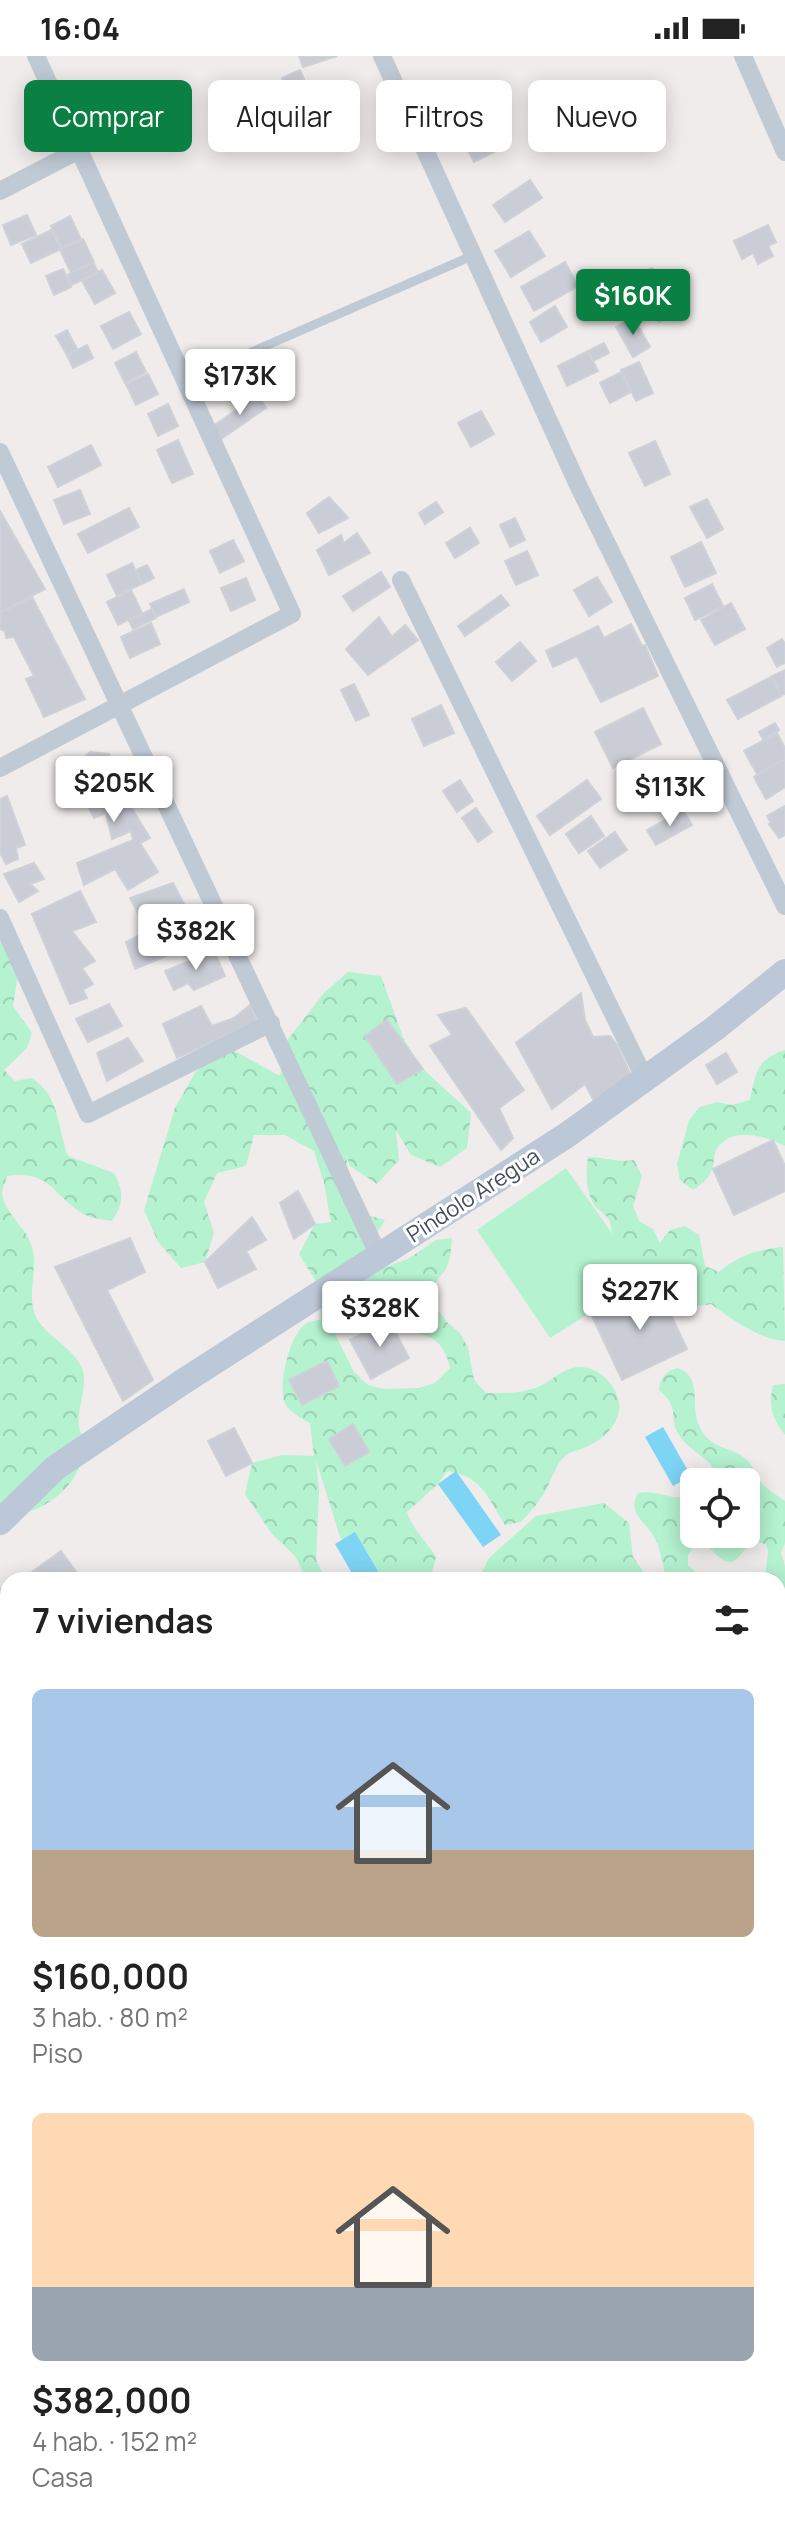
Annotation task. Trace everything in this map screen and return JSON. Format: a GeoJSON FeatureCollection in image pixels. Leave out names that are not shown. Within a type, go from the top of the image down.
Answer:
{"type":"FeatureCollection","features":[{"type":"Feature","properties":{"kind":"main road","name":"Pindolo Aregua"},"geometry":{"type":"LineString","coordinates":[[0,1522],[55,1468],[184,1381],[567,1135],[714,1029],[785,972]]}},
{"type":"Feature","properties":{"kind":"street"},"geometry":{"type":"LineString","coordinates":[[36,56],[47,80]]}},
{"type":"Feature","properties":{"kind":"street"},"geometry":{"type":"LineString","coordinates":[[382,56],[579,487],[785,906]]}},
{"type":"Feature","properties":{"kind":"street"},"geometry":{"type":"LineString","coordinates":[[743,56],[785,152]]}},
{"type":"Feature","properties":{"kind":"street"},"geometry":{"type":"LineString","coordinates":[[0,191],[75,152]]}},
{"type":"Feature","properties":{"kind":"street"},"geometry":{"type":"LineString","coordinates":[[0,768],[292,614],[80,152]]}},
{"type":"Feature","properties":{"kind":"street"},"geometry":{"type":"LineString","coordinates":[[0,452],[379,1256]]}},
{"type":"Feature","properties":{"kind":"street"},"geometry":{"type":"LineString","coordinates":[[401,580],[645,1079]]}},
{"type":"Feature","properties":{"kind":"street"},"geometry":{"type":"LineString","coordinates":[[0,918],[88,1114],[271,1023]]}},
{"type":"Feature","properties":{"kind":"lane"},"geometry":{"type":"LineString","coordinates":[[185,381],[474,255]]}},
{"type":"Feature","properties":{"kind":"green space"},"geometry":{"type":"Polygon","coordinates":[[[0,942],[6,944],[18,974],[13,1006],[32,1033],[27,1048],[4,1070],[15,1081],[31,1078],[40,1085],[53,1103],[68,1156],[114,1173],[121,1197],[112,1221],[82,1213],[42,1180],[22,1175],[7,1176],[2,1191],[4,1201],[29,1240],[34,1255],[32,1299],[35,1315],[81,1366],[84,1388],[79,1419],[86,1444],[76,1474],[57,1496],[31,1511],[0,1519],[0,942]]]}},
{"type":"Feature","properties":{"kind":"green space"},"geometry":{"type":"Polygon","coordinates":[[[348,972],[381,976],[404,1040],[423,1069],[471,1113],[467,1148],[440,1167],[411,1155],[396,1130],[399,1160],[377,1184],[350,1166],[346,1154],[353,1211],[385,1220],[368,1247],[376,1270],[408,1259],[436,1240],[452,1238],[448,1265],[428,1297],[447,1322],[460,1333],[468,1348],[474,1380],[486,1393],[529,1390],[579,1367],[596,1371],[604,1377],[619,1400],[617,1418],[611,1428],[593,1444],[565,1456],[542,1497],[521,1522],[505,1525],[476,1483],[459,1473],[447,1471],[438,1484],[407,1512],[436,1557],[432,1572],[371,1572],[349,1551],[340,1537],[316,1460],[319,1491],[316,1560],[322,1572],[303,1572],[295,1556],[272,1534],[245,1494],[252,1463],[282,1455],[314,1456],[310,1423],[287,1406],[283,1385],[294,1339],[306,1324],[321,1319],[319,1286],[299,1254],[315,1224],[331,1222],[314,1151],[285,1135],[254,1135],[246,1166],[217,1173],[204,1202],[214,1233],[205,1262],[181,1268],[158,1242],[144,1210],[175,1108],[195,1073],[222,1044],[280,1076],[285,1043],[324,993],[348,972]],[[342,1290],[322,1319],[333,1330],[354,1372],[368,1385],[384,1389],[419,1388],[435,1383],[450,1368],[444,1350],[433,1339],[377,1324],[365,1314],[356,1296],[342,1290]]]}},
{"type":"Feature","properties":{"kind":"green space"},"geometry":{"type":"Polygon","coordinates":[[[785,1050],[785,1146],[757,1136],[728,1138],[715,1153],[708,1177],[693,1190],[680,1180],[677,1164],[689,1120],[700,1107],[717,1102],[732,1105],[750,1100],[759,1068],[768,1058],[785,1050]]]}},
{"type":"Feature","properties":{"kind":"green space"},"geometry":{"type":"Polygon","coordinates":[[[588,1157],[634,1160],[642,1176],[633,1206],[639,1221],[653,1229],[660,1243],[670,1230],[685,1226],[699,1235],[705,1266],[719,1272],[749,1254],[783,1247],[785,1341],[756,1333],[711,1304],[680,1306],[657,1285],[648,1284],[633,1274],[618,1250],[610,1221],[589,1195],[588,1157]]]}},
{"type":"Feature","properties":{"kind":"green space"},"geometry":{"type":"Polygon","coordinates":[[[566,1168],[644,1279],[550,1338],[477,1230],[566,1168]]]}},
{"type":"Feature","properties":{"kind":"green space"},"geometry":{"type":"Polygon","coordinates":[[[677,1368],[690,1377],[696,1415],[703,1432],[714,1443],[741,1455],[753,1468],[713,1468],[687,1445],[676,1428],[670,1403],[659,1390],[664,1376],[677,1368]]]}},
{"type":"Feature","properties":{"kind":"green space"},"geometry":{"type":"Polygon","coordinates":[[[785,1384],[785,1435],[774,1417],[771,1399],[773,1385],[785,1384]]]}},
{"type":"Feature","properties":{"kind":"green space"},"geometry":{"type":"Polygon","coordinates":[[[760,1481],[785,1501],[785,1543],[781,1553],[785,1572],[766,1572],[766,1544],[760,1543],[760,1481]]]}},
{"type":"Feature","properties":{"kind":"green space"},"geometry":{"type":"Polygon","coordinates":[[[638,1493],[678,1497],[680,1548],[693,1548],[688,1555],[688,1565],[695,1572],[664,1572],[654,1536],[634,1507],[638,1493]]]}},
{"type":"Feature","properties":{"kind":"green space"},"geometry":{"type":"Polygon","coordinates":[[[604,1503],[629,1523],[633,1557],[643,1572],[482,1572],[489,1558],[536,1516],[604,1503]]]}},
{"type":"Feature","properties":{"kind":"green space"},"geometry":{"type":"Polygon","coordinates":[[[709,1548],[745,1548],[736,1560],[724,1561],[709,1548]]]}},
{"type":"Feature","properties":{"kind":"water"},"geometry":{"type":"Polygon","coordinates":[[[663,1427],[686,1468],[680,1468],[680,1482],[673,1486],[645,1437],[663,1427]]]}},
{"type":"Feature","properties":{"kind":"water"},"geometry":{"type":"Polygon","coordinates":[[[456,1471],[501,1535],[483,1547],[438,1484],[456,1471]]]}},
{"type":"Feature","properties":{"kind":"water"},"geometry":{"type":"Polygon","coordinates":[[[355,1532],[378,1572],[351,1572],[335,1544],[355,1532]]]}},
{"type":"Feature","properties":{"kind":"building"},"geometry":{"type":"Polygon","coordinates":[[[299,56],[337,56],[303,67],[299,56]]]}},
{"type":"Feature","properties":{"kind":"building"},"geometry":{"type":"Polygon","coordinates":[[[300,70],[304,80],[283,80],[300,70]]]}},
{"type":"Feature","properties":{"kind":"building"},"geometry":{"type":"Polygon","coordinates":[[[469,152],[494,152],[474,162],[469,152]]]}},
{"type":"Feature","properties":{"kind":"building"},"geometry":{"type":"Polygon","coordinates":[[[530,180],[542,198],[505,222],[493,205],[530,180]]]}},
{"type":"Feature","properties":{"kind":"building"},"geometry":{"type":"Polygon","coordinates":[[[27,215],[36,235],[11,245],[3,225],[27,215]]]}},
{"type":"Feature","properties":{"kind":"building"},"geometry":{"type":"Polygon","coordinates":[[[70,216],[81,239],[62,248],[51,226],[70,216]]]}},
{"type":"Feature","properties":{"kind":"building"},"geometry":{"type":"Polygon","coordinates":[[[768,225],[776,242],[768,246],[773,256],[758,264],[753,253],[742,259],[734,241],[768,225]]]}},
{"type":"Feature","properties":{"kind":"building"},"geometry":{"type":"Polygon","coordinates":[[[51,230],[61,249],[31,263],[22,244],[51,230]]]}},
{"type":"Feature","properties":{"kind":"building"},"geometry":{"type":"Polygon","coordinates":[[[529,231],[545,256],[511,277],[495,251],[529,231]]]}},
{"type":"Feature","properties":{"kind":"building"},"geometry":{"type":"Polygon","coordinates":[[[83,239],[94,262],[71,273],[60,250],[83,239]]]}},
{"type":"Feature","properties":{"kind":"building"},"geometry":{"type":"Polygon","coordinates":[[[93,262],[98,272],[72,285],[67,275],[93,262]]]}},
{"type":"Feature","properties":{"kind":"building"},"geometry":{"type":"Polygon","coordinates":[[[565,262],[578,286],[534,311],[521,287],[565,262]]]}},
{"type":"Feature","properties":{"kind":"building"},"geometry":{"type":"Polygon","coordinates":[[[652,268],[662,289],[636,303],[625,282],[652,268]]]}},
{"type":"Feature","properties":{"kind":"building"},"geometry":{"type":"Polygon","coordinates":[[[63,269],[71,287],[54,295],[46,276],[63,269]]]}},
{"type":"Feature","properties":{"kind":"building"},"geometry":{"type":"Polygon","coordinates":[[[102,270],[115,293],[95,304],[82,281],[102,270]]]}},
{"type":"Feature","properties":{"kind":"building"},"geometry":{"type":"Polygon","coordinates":[[[600,282],[611,307],[596,314],[584,289],[600,282]]]}},
{"type":"Feature","properties":{"kind":"building"},"geometry":{"type":"Polygon","coordinates":[[[665,289],[670,301],[643,315],[637,303],[665,289]]]}},
{"type":"Feature","properties":{"kind":"building"},"geometry":{"type":"Polygon","coordinates":[[[670,303],[675,314],[659,322],[653,311],[670,303]]]}},
{"type":"Feature","properties":{"kind":"building"},"geometry":{"type":"Polygon","coordinates":[[[555,306],[567,327],[541,342],[530,322],[555,306]]]}},
{"type":"Feature","properties":{"kind":"building"},"geometry":{"type":"Polygon","coordinates":[[[129,312],[141,334],[113,349],[101,326],[129,312]]]}},
{"type":"Feature","properties":{"kind":"building"},"geometry":{"type":"Polygon","coordinates":[[[633,317],[650,347],[633,357],[616,327],[633,317]]]}},
{"type":"Feature","properties":{"kind":"building"},"geometry":{"type":"Polygon","coordinates":[[[67,330],[77,349],[67,355],[56,336],[67,330]]]}},
{"type":"Feature","properties":{"kind":"building"},"geometry":{"type":"Polygon","coordinates":[[[604,343],[609,353],[593,361],[588,351],[604,343]]]}},
{"type":"Feature","properties":{"kind":"building"},"geometry":{"type":"Polygon","coordinates":[[[87,345],[93,358],[73,368],[67,355],[87,345]]]}},
{"type":"Feature","properties":{"kind":"building"},"geometry":{"type":"Polygon","coordinates":[[[588,351],[598,371],[567,386],[558,366],[588,351]]]}},
{"type":"Feature","properties":{"kind":"building"},"geometry":{"type":"Polygon","coordinates":[[[136,352],[146,372],[125,383],[115,363],[136,352]]]}},
{"type":"Feature","properties":{"kind":"building"},"geometry":{"type":"Polygon","coordinates":[[[639,362],[653,393],[636,401],[621,370],[639,362]]]}},
{"type":"Feature","properties":{"kind":"building"},"geometry":{"type":"Polygon","coordinates":[[[621,372],[631,392],[610,403],[600,383],[621,372]]]}},
{"type":"Feature","properties":{"kind":"building"},"geometry":{"type":"Polygon","coordinates":[[[148,374],[158,394],[136,405],[126,384],[148,374]]]}},
{"type":"Feature","properties":{"kind":"building"},"geometry":{"type":"Polygon","coordinates":[[[258,395],[266,408],[221,439],[213,426],[258,395]]]}},
{"type":"Feature","properties":{"kind":"building"},"geometry":{"type":"Polygon","coordinates":[[[168,404],[178,426],[158,436],[148,414],[168,404]]]}},
{"type":"Feature","properties":{"kind":"building"},"geometry":{"type":"Polygon","coordinates":[[[481,411],[494,434],[471,447],[458,423],[481,411]]]}},
{"type":"Feature","properties":{"kind":"building"},"geometry":{"type":"Polygon","coordinates":[[[178,440],[193,474],[172,483],[157,450],[178,440]]]}},
{"type":"Feature","properties":{"kind":"building"},"geometry":{"type":"Polygon","coordinates":[[[655,441],[670,474],[645,486],[629,453],[655,441]]]}},
{"type":"Feature","properties":{"kind":"building"},"geometry":{"type":"Polygon","coordinates":[[[91,445],[101,465],[58,487],[48,467],[91,445]]]}},
{"type":"Feature","properties":{"kind":"building"},"geometry":{"type":"Polygon","coordinates":[[[80,490],[90,514],[64,524],[54,500],[80,490]]]}},
{"type":"Feature","properties":{"kind":"building"},"geometry":{"type":"Polygon","coordinates":[[[329,497],[348,518],[319,533],[307,513],[329,497]]]}},
{"type":"Feature","properties":{"kind":"building"},"geometry":{"type":"Polygon","coordinates":[[[707,499],[723,529],[707,538],[690,507],[707,499]]]}},
{"type":"Feature","properties":{"kind":"building"},"geometry":{"type":"Polygon","coordinates":[[[436,502],[443,512],[425,524],[419,513],[436,502]]]}},
{"type":"Feature","properties":{"kind":"building"},"geometry":{"type":"Polygon","coordinates":[[[129,508],[139,527],[88,553],[78,534],[129,508]]]}},
{"type":"Feature","properties":{"kind":"building"},"geometry":{"type":"Polygon","coordinates":[[[0,511],[45,589],[0,612],[0,511]]]}},
{"type":"Feature","properties":{"kind":"building"},"geometry":{"type":"Polygon","coordinates":[[[515,518],[525,540],[510,547],[500,525],[515,518]]]}},
{"type":"Feature","properties":{"kind":"building"},"geometry":{"type":"Polygon","coordinates":[[[470,528],[479,543],[455,558],[446,543],[470,528]]]}},
{"type":"Feature","properties":{"kind":"building"},"geometry":{"type":"Polygon","coordinates":[[[357,533],[370,553],[329,575],[317,550],[341,535],[344,543],[357,533]]]}},
{"type":"Feature","properties":{"kind":"building"},"geometry":{"type":"Polygon","coordinates":[[[233,540],[244,561],[220,573],[210,551],[233,540]]]}},
{"type":"Feature","properties":{"kind":"building"},"geometry":{"type":"Polygon","coordinates":[[[701,542],[716,573],[685,587],[671,557],[701,542]]]}},
{"type":"Feature","properties":{"kind":"building"},"geometry":{"type":"Polygon","coordinates":[[[527,551],[538,575],[516,585],[505,561],[527,551]]]}},
{"type":"Feature","properties":{"kind":"building"},"geometry":{"type":"Polygon","coordinates":[[[132,563],[141,584],[117,596],[107,575],[132,563]]]}},
{"type":"Feature","properties":{"kind":"building"},"geometry":{"type":"Polygon","coordinates":[[[147,565],[154,578],[142,584],[136,570],[147,565]]]}},
{"type":"Feature","properties":{"kind":"building"},"geometry":{"type":"Polygon","coordinates":[[[381,572],[390,587],[353,611],[343,596],[381,572]]]}},
{"type":"Feature","properties":{"kind":"building"},"geometry":{"type":"Polygon","coordinates":[[[597,577],[612,602],[589,616],[574,590],[597,577]]]}},
{"type":"Feature","properties":{"kind":"building"},"geometry":{"type":"Polygon","coordinates":[[[246,578],[255,600],[231,611],[221,588],[246,578]]]}},
{"type":"Feature","properties":{"kind":"building"},"geometry":{"type":"Polygon","coordinates":[[[712,584],[723,606],[695,620],[685,598],[712,584]]]}},
{"type":"Feature","properties":{"kind":"building"},"geometry":{"type":"Polygon","coordinates":[[[184,589],[189,602],[156,617],[150,604],[184,589]]]}},
{"type":"Feature","properties":{"kind":"building"},"geometry":{"type":"Polygon","coordinates":[[[131,590],[142,613],[118,625],[107,602],[131,590]]]}},
{"type":"Feature","properties":{"kind":"building"},"geometry":{"type":"Polygon","coordinates":[[[501,595],[509,605],[465,636],[458,626],[501,595]]]}},
{"type":"Feature","properties":{"kind":"building"},"geometry":{"type":"Polygon","coordinates":[[[32,597],[85,699],[44,717],[26,679],[34,676],[14,637],[6,638],[5,631],[0,629],[0,613],[32,597]]]}},
{"type":"Feature","properties":{"kind":"building"},"geometry":{"type":"Polygon","coordinates":[[[731,603],[745,629],[715,645],[701,620],[731,603]]]}},
{"type":"Feature","properties":{"kind":"building"},"geometry":{"type":"Polygon","coordinates":[[[152,609],[156,618],[133,629],[129,621],[152,609]]]}},
{"type":"Feature","properties":{"kind":"building"},"geometry":{"type":"Polygon","coordinates":[[[379,617],[392,637],[405,625],[418,640],[368,675],[346,649],[379,617]]]}},
{"type":"Feature","properties":{"kind":"building"},"geometry":{"type":"Polygon","coordinates":[[[151,623],[160,644],[130,658],[121,637],[151,623]]]}},
{"type":"Feature","properties":{"kind":"building"},"geometry":{"type":"Polygon","coordinates":[[[631,624],[642,646],[645,645],[658,676],[601,702],[577,656],[553,667],[546,651],[598,626],[604,638],[631,624]]]}},
{"type":"Feature","properties":{"kind":"building"},"geometry":{"type":"Polygon","coordinates":[[[782,639],[785,663],[777,667],[767,648],[782,639]]]}},
{"type":"Feature","properties":{"kind":"building"},"geometry":{"type":"Polygon","coordinates":[[[520,642],[536,661],[512,681],[496,662],[520,642]]]}},
{"type":"Feature","properties":{"kind":"building"},"geometry":{"type":"Polygon","coordinates":[[[785,670],[785,694],[781,695],[772,676],[785,670]]]}},
{"type":"Feature","properties":{"kind":"building"},"geometry":{"type":"Polygon","coordinates":[[[771,677],[781,696],[738,719],[727,700],[771,677]]]}},
{"type":"Feature","properties":{"kind":"building"},"geometry":{"type":"Polygon","coordinates":[[[354,684],[369,715],[356,721],[341,690],[354,684]]]}},
{"type":"Feature","properties":{"kind":"building"},"geometry":{"type":"Polygon","coordinates":[[[441,705],[454,733],[424,746],[412,719],[441,705]]]}},
{"type":"Feature","properties":{"kind":"building"},"geometry":{"type":"Polygon","coordinates":[[[643,708],[661,744],[613,768],[595,732],[643,708]]]}},
{"type":"Feature","properties":{"kind":"building"},"geometry":{"type":"Polygon","coordinates":[[[775,723],[779,730],[763,739],[759,732],[775,723]]]}},
{"type":"Feature","properties":{"kind":"building"},"geometry":{"type":"Polygon","coordinates":[[[777,733],[785,748],[785,759],[757,774],[744,751],[777,733]]]}},
{"type":"Feature","properties":{"kind":"building"},"geometry":{"type":"Polygon","coordinates":[[[90,752],[109,754],[110,758],[126,765],[129,779],[117,784],[150,838],[140,843],[158,872],[128,890],[115,869],[84,885],[77,863],[133,840],[131,831],[112,839],[106,813],[94,818],[83,797],[111,783],[105,777],[97,780],[93,774],[85,779],[78,770],[76,776],[71,764],[90,752]]]}},
{"type":"Feature","properties":{"kind":"building"},"geometry":{"type":"Polygon","coordinates":[[[785,759],[785,787],[766,799],[754,777],[785,759]]]}},
{"type":"Feature","properties":{"kind":"building"},"geometry":{"type":"Polygon","coordinates":[[[460,780],[473,801],[457,812],[443,791],[460,780]]]}},
{"type":"Feature","properties":{"kind":"building"},"geometry":{"type":"Polygon","coordinates":[[[587,780],[601,799],[550,835],[537,816],[587,780]]]}},
{"type":"Feature","properties":{"kind":"building"},"geometry":{"type":"Polygon","coordinates":[[[7,796],[25,845],[16,848],[18,859],[6,864],[0,853],[0,799],[7,796]]]}},
{"type":"Feature","properties":{"kind":"building"},"geometry":{"type":"Polygon","coordinates":[[[785,806],[785,835],[779,838],[767,816],[785,806]]]}},
{"type":"Feature","properties":{"kind":"building"},"geometry":{"type":"Polygon","coordinates":[[[476,808],[492,832],[478,842],[462,818],[476,808]]]}},
{"type":"Feature","properties":{"kind":"building"},"geometry":{"type":"Polygon","coordinates":[[[683,810],[692,825],[656,845],[647,830],[683,810]]]}},
{"type":"Feature","properties":{"kind":"building"},"geometry":{"type":"Polygon","coordinates":[[[591,816],[604,836],[579,853],[566,834],[591,816]]]}},
{"type":"Feature","properties":{"kind":"building"},"geometry":{"type":"Polygon","coordinates":[[[615,832],[627,850],[600,868],[588,851],[615,832]]]}},
{"type":"Feature","properties":{"kind":"building"},"geometry":{"type":"Polygon","coordinates":[[[34,863],[44,879],[30,884],[38,891],[19,902],[4,874],[34,863]]]}},
{"type":"Feature","properties":{"kind":"building"},"geometry":{"type":"Polygon","coordinates":[[[173,883],[184,904],[171,911],[166,904],[159,907],[166,916],[144,924],[130,898],[173,883]]]}},
{"type":"Feature","properties":{"kind":"building"},"geometry":{"type":"Polygon","coordinates":[[[80,891],[96,922],[72,931],[95,961],[82,968],[93,984],[83,990],[87,998],[70,1004],[32,914],[80,891]]]}},
{"type":"Feature","properties":{"kind":"building"},"geometry":{"type":"Polygon","coordinates":[[[185,913],[198,943],[135,969],[126,942],[185,913]]]}},
{"type":"Feature","properties":{"kind":"building"},"geometry":{"type":"Polygon","coordinates":[[[214,951],[225,976],[194,990],[188,983],[174,990],[165,971],[214,951]]]}},
{"type":"Feature","properties":{"kind":"building"},"geometry":{"type":"Polygon","coordinates":[[[581,993],[585,1020],[593,1037],[610,1036],[631,1075],[594,1101],[585,1084],[552,1109],[516,1043],[581,993]]]}},
{"type":"Feature","properties":{"kind":"building"},"geometry":{"type":"Polygon","coordinates":[[[109,1004],[122,1026],[88,1042],[76,1019],[109,1004]]]}},
{"type":"Feature","properties":{"kind":"building"},"geometry":{"type":"Polygon","coordinates":[[[250,1005],[257,1021],[177,1058],[163,1024],[201,1006],[212,1026],[234,1018],[250,1005]]]}},
{"type":"Feature","properties":{"kind":"building"},"geometry":{"type":"Polygon","coordinates":[[[466,1008],[524,1090],[499,1108],[513,1138],[501,1150],[430,1046],[452,1035],[438,1015],[466,1008]]]}},
{"type":"Feature","properties":{"kind":"building"},"geometry":{"type":"Polygon","coordinates":[[[387,1020],[423,1069],[397,1084],[365,1036],[387,1020]]]}},
{"type":"Feature","properties":{"kind":"building"},"geometry":{"type":"Polygon","coordinates":[[[128,1038],[143,1061],[107,1081],[97,1053],[128,1038]]]}},
{"type":"Feature","properties":{"kind":"building"},"geometry":{"type":"Polygon","coordinates":[[[726,1053],[737,1072],[717,1084],[706,1065],[726,1053]]]}},
{"type":"Feature","properties":{"kind":"building"},"geometry":{"type":"Polygon","coordinates":[[[773,1140],[785,1166],[785,1191],[734,1215],[713,1169],[773,1140]]]}},
{"type":"Feature","properties":{"kind":"building"},"geometry":{"type":"Polygon","coordinates":[[[298,1191],[315,1224],[294,1239],[280,1203],[298,1191]]]}},
{"type":"Feature","properties":{"kind":"building"},"geometry":{"type":"Polygon","coordinates":[[[252,1217],[266,1240],[246,1251],[256,1269],[218,1288],[205,1262],[252,1217]]]}},
{"type":"Feature","properties":{"kind":"building"},"geometry":{"type":"Polygon","coordinates":[[[130,1238],[145,1272],[107,1290],[153,1380],[123,1401],[55,1267],[130,1238]]]}},
{"type":"Feature","properties":{"kind":"building"},"geometry":{"type":"Polygon","coordinates":[[[657,1285],[687,1349],[622,1380],[592,1316],[657,1285]]]}},
{"type":"Feature","properties":{"kind":"building"},"geometry":{"type":"Polygon","coordinates":[[[389,1320],[409,1358],[371,1379],[350,1340],[389,1320]]]}},
{"type":"Feature","properties":{"kind":"building"},"geometry":{"type":"Polygon","coordinates":[[[327,1361],[339,1386],[302,1405],[289,1380],[327,1361]]]}},
{"type":"Feature","properties":{"kind":"building"},"geometry":{"type":"Polygon","coordinates":[[[353,1424],[369,1452],[345,1466],[329,1439],[353,1424]]]}},
{"type":"Feature","properties":{"kind":"building"},"geometry":{"type":"Polygon","coordinates":[[[234,1428],[252,1463],[226,1476],[208,1441],[234,1428]]]}},
{"type":"Feature","properties":{"kind":"building"},"geometry":{"type":"Polygon","coordinates":[[[61,1551],[76,1572],[32,1572],[61,1551]]]}}]}
